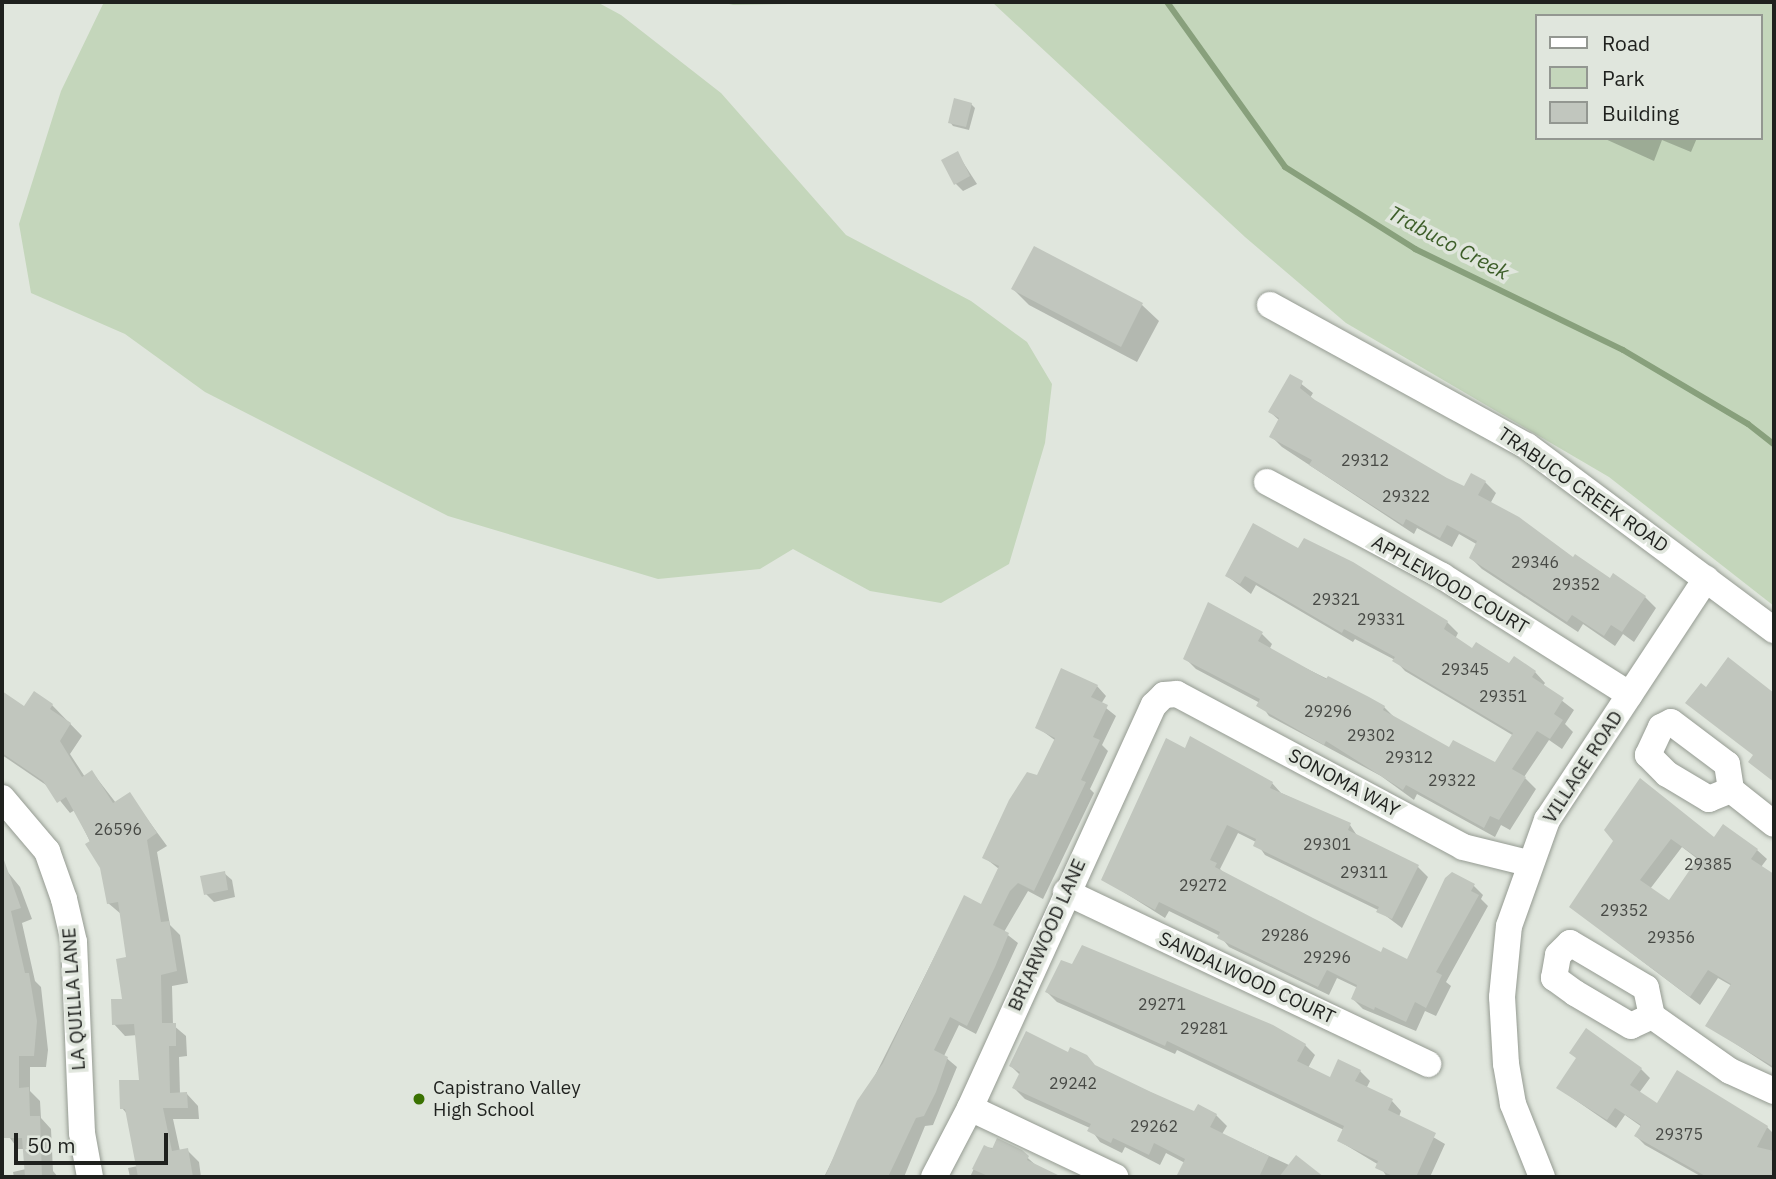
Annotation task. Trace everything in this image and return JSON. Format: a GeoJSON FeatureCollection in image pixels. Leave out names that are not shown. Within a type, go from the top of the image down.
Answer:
{"type":"FeatureCollection","features":[{"type":"Feature","properties":{"kind":"street","name":"TRABUCO CREEK ROAD"},"geometry":{"type":"LineString","coordinates":[[1270,305],[1527,446],[1774,630]]}},
{"type":"Feature","properties":{"kind":"street","name":"APPLEWOOD COURT"},"geometry":{"type":"LineString","coordinates":[[1267,482],[1442,576],[1630,695]]}},
{"type":"Feature","properties":{"kind":"street","name":"VILLAGE ROAD"},"geometry":{"type":"LineString","coordinates":[[1542,1177],[1513,1104],[1502,997],[1510,926],[1528,863],[1547,820],[1706,579]]}},
{"type":"Feature","properties":{"kind":"street","name":"SONOMA WAY"},"geometry":{"type":"LineString","coordinates":[[1164,695],[1177,694],[1463,846],[1528,863]]}},
{"type":"Feature","properties":{"kind":"street","name":"BRIARWOOD LANE"},"geometry":{"type":"LineString","coordinates":[[934,1177],[970,1108],[1066,892],[1154,705],[1164,695]]}},
{"type":"Feature","properties":{"kind":"street"},"geometry":{"type":"LineString","coordinates":[[1731,790],[1774,824]]}},
{"type":"Feature","properties":{"kind":"street","name":"LA QUILLA LANE"},"geometry":{"type":"LineString","coordinates":[[2,798],[47,851],[64,899],[74,942],[82,1133],[90,1177]]}},
{"type":"Feature","properties":{"kind":"street","name":"SANDALWOOD COURT"},"geometry":{"type":"LineString","coordinates":[[1066,892],[1428,1064]]}},
{"type":"Feature","properties":{"kind":"street"},"geometry":{"type":"LineString","coordinates":[[1652,1016],[1730,1071],[1774,1091]]}},
{"type":"Feature","properties":{"kind":"street"},"geometry":{"type":"LineString","coordinates":[[970,1108],[1115,1177]]}},
{"type":"Feature","properties":{"kind":"green space"},"geometry":{"type":"Polygon","coordinates":[[[104,2],[597,2],[621,15],[721,93],[846,235],[971,301],[1027,342],[1052,384],[1045,443],[1009,564],[941,603],[870,591],[793,549],[760,569],[658,579],[448,516],[205,392],[125,334],[31,293],[19,224],[61,91],[104,2]]]}},
{"type":"Feature","properties":{"kind":"green space"},"geometry":{"type":"Polygon","coordinates":[[[721,2],[893,2],[733,5],[721,2]]]}},
{"type":"Feature","properties":{"kind":"green space"},"geometry":{"type":"Polygon","coordinates":[[[992,2],[1774,2],[1774,606],[1609,477],[1346,323],[1245,237],[992,2]]]}},
{"type":"Feature","properties":{"kind":"building"},"geometry":{"type":"Polygon","coordinates":[[[954,98],[972,103],[966,127],[948,123],[954,98]]]}},
{"type":"Feature","properties":{"kind":"building"},"geometry":{"type":"Polygon","coordinates":[[[958,151],[970,176],[954,185],[941,160],[958,151]]]}},
{"type":"Feature","properties":{"kind":"building"},"geometry":{"type":"Polygon","coordinates":[[[1034,246],[1143,303],[1121,347],[1011,289],[1034,246]]]}},
{"type":"Feature","properties":{"kind":"building"},"geometry":{"type":"Polygon","coordinates":[[[1290,374],[1303,381],[1300,388],[1315,400],[1447,478],[1464,486],[1471,473],[1486,481],[1478,495],[1519,517],[1573,557],[1575,554],[1610,578],[1613,573],[1646,596],[1622,632],[1611,625],[1604,636],[1572,615],[1567,622],[1469,558],[1477,541],[1447,525],[1440,538],[1406,519],[1403,525],[1309,465],[1312,460],[1269,437],[1279,418],[1268,412],[1290,374]]]}},
{"type":"Feature","properties":{"kind":"building"},"geometry":{"type":"Polygon","coordinates":[[[1253,523],[1298,548],[1304,538],[1353,562],[1448,621],[1444,629],[1472,648],[1476,642],[1509,663],[1514,656],[1536,671],[1532,677],[1564,698],[1554,714],[1563,720],[1550,739],[1537,731],[1512,769],[1526,777],[1499,820],[1490,816],[1484,828],[1406,785],[1403,790],[1326,741],[1324,745],[1256,706],[1260,699],[1183,659],[1208,602],[1263,632],[1258,641],[1326,679],[1328,676],[1369,697],[1385,706],[1383,710],[1449,747],[1453,740],[1495,762],[1513,733],[1392,661],[1395,657],[1344,629],[1342,633],[1245,576],[1240,584],[1225,576],[1253,523]]]}},
{"type":"Feature","properties":{"kind":"building"},"geometry":{"type":"Polygon","coordinates":[[[1728,657],[1774,693],[1774,782],[1748,762],[1753,755],[1685,703],[1701,683],[1706,687],[1728,657]]]}},
{"type":"Feature","properties":{"kind":"building"},"geometry":{"type":"Polygon","coordinates":[[[1061,668],[1098,685],[1091,697],[1108,705],[1093,737],[1100,740],[1081,780],[1086,782],[1034,891],[1018,883],[1010,891],[993,925],[1009,933],[995,967],[967,1026],[950,1017],[934,1050],[948,1057],[936,1092],[924,1116],[916,1118],[888,1177],[825,1177],[857,1101],[883,1063],[964,895],[981,904],[999,866],[982,858],[1009,800],[1027,772],[1037,775],[1055,738],[1035,728],[1061,668]]]}},
{"type":"Feature","properties":{"kind":"building"},"geometry":{"type":"Polygon","coordinates":[[[2,691],[24,706],[34,691],[53,704],[50,709],[71,723],[60,741],[82,777],[92,770],[113,803],[130,792],[157,833],[147,840],[161,922],[169,921],[177,971],[161,975],[162,1023],[176,1023],[176,1046],[169,1046],[170,1093],[187,1092],[188,1108],[163,1108],[172,1151],[188,1148],[193,1177],[138,1177],[125,1109],[120,1109],[119,1080],[139,1080],[134,1024],[112,1025],[111,999],[122,999],[116,959],[126,957],[118,902],[107,904],[100,868],[85,844],[90,841],[66,797],[57,803],[43,781],[2,753],[2,691]]]}},
{"type":"Feature","properties":{"kind":"building"},"geometry":{"type":"Polygon","coordinates":[[[1190,736],[1273,782],[1270,788],[1351,823],[1348,830],[1419,865],[1392,919],[1376,912],[1379,907],[1253,846],[1256,839],[1227,825],[1210,860],[1217,863],[1215,867],[1313,918],[1381,952],[1383,947],[1407,959],[1445,878],[1452,872],[1475,884],[1471,891],[1479,895],[1436,972],[1442,975],[1426,1008],[1415,1002],[1406,1022],[1375,1007],[1374,1010],[1351,999],[1357,985],[1327,970],[1318,987],[1217,938],[1220,932],[1159,902],[1155,910],[1101,880],[1166,738],[1185,748],[1190,736]]]}},
{"type":"Feature","properties":{"kind":"building"},"geometry":{"type":"Polygon","coordinates":[[[1640,778],[1714,837],[1723,824],[1758,849],[1751,859],[1774,874],[1774,1067],[1705,1026],[1731,984],[1708,970],[1690,997],[1569,907],[1613,841],[1604,830],[1640,778]],[[1671,839],[1640,880],[1669,900],[1698,858],[1671,839]]]}},
{"type":"Feature","properties":{"kind":"building"},"geometry":{"type":"Polygon","coordinates":[[[4,860],[21,908],[11,911],[25,973],[29,973],[37,1021],[34,1056],[19,1056],[19,1088],[29,1087],[30,1116],[40,1116],[42,1177],[25,1177],[22,1138],[4,1138],[4,860]]]}},
{"type":"Feature","properties":{"kind":"building"},"geometry":{"type":"Polygon","coordinates":[[[225,871],[228,890],[204,895],[200,876],[225,871]]]}},
{"type":"Feature","properties":{"kind":"building"},"geometry":{"type":"Polygon","coordinates":[[[1082,945],[1273,1025],[1306,1044],[1297,1061],[1330,1077],[1338,1059],[1361,1070],[1355,1081],[1393,1099],[1388,1110],[1436,1133],[1416,1177],[1395,1177],[1375,1168],[1378,1161],[1337,1141],[1344,1126],[1167,1041],[1165,1046],[1045,992],[1061,960],[1072,964],[1082,945]]]}},
{"type":"Feature","properties":{"kind":"building"},"geometry":{"type":"Polygon","coordinates":[[[1586,1028],[1642,1068],[1630,1085],[1657,1103],[1677,1070],[1768,1126],[1757,1147],[1774,1151],[1774,1177],[1707,1177],[1634,1136],[1641,1125],[1615,1108],[1607,1120],[1556,1088],[1576,1058],[1569,1053],[1586,1028]]]}},
{"type":"Feature","properties":{"kind":"building"},"geometry":{"type":"Polygon","coordinates":[[[1026,1031],[1068,1052],[1070,1047],[1087,1055],[1095,1065],[1194,1111],[1198,1104],[1217,1114],[1210,1127],[1269,1156],[1259,1177],[1176,1177],[1185,1159],[1154,1143],[1149,1155],[1113,1138],[1111,1143],[1087,1131],[1091,1124],[1012,1088],[1020,1072],[1009,1066],[1026,1031]]]}},
{"type":"Feature","properties":{"kind":"building"},"geometry":{"type":"Polygon","coordinates":[[[997,1138],[1022,1150],[1029,1156],[1027,1160],[1062,1177],[990,1177],[972,1169],[984,1145],[992,1149],[997,1138]]]}},
{"type":"Feature","properties":{"kind":"building"},"geometry":{"type":"Polygon","coordinates":[[[1296,1155],[1324,1177],[1279,1177],[1296,1155]]]}},
{"type":"Feature","properties":{"kind":"waterway","name":"Trabuco Creek"},"geometry":{"type":"LineString","coordinates":[[1167,2],[1285,167],[1415,249],[1623,350],[1748,424],[1774,444]]}},
{"type":"Feature","properties":{"kind":"place","name":"Capistrano Valley High School"},"geometry":{"type":"Point","coordinates":[419,1099]}}]}
